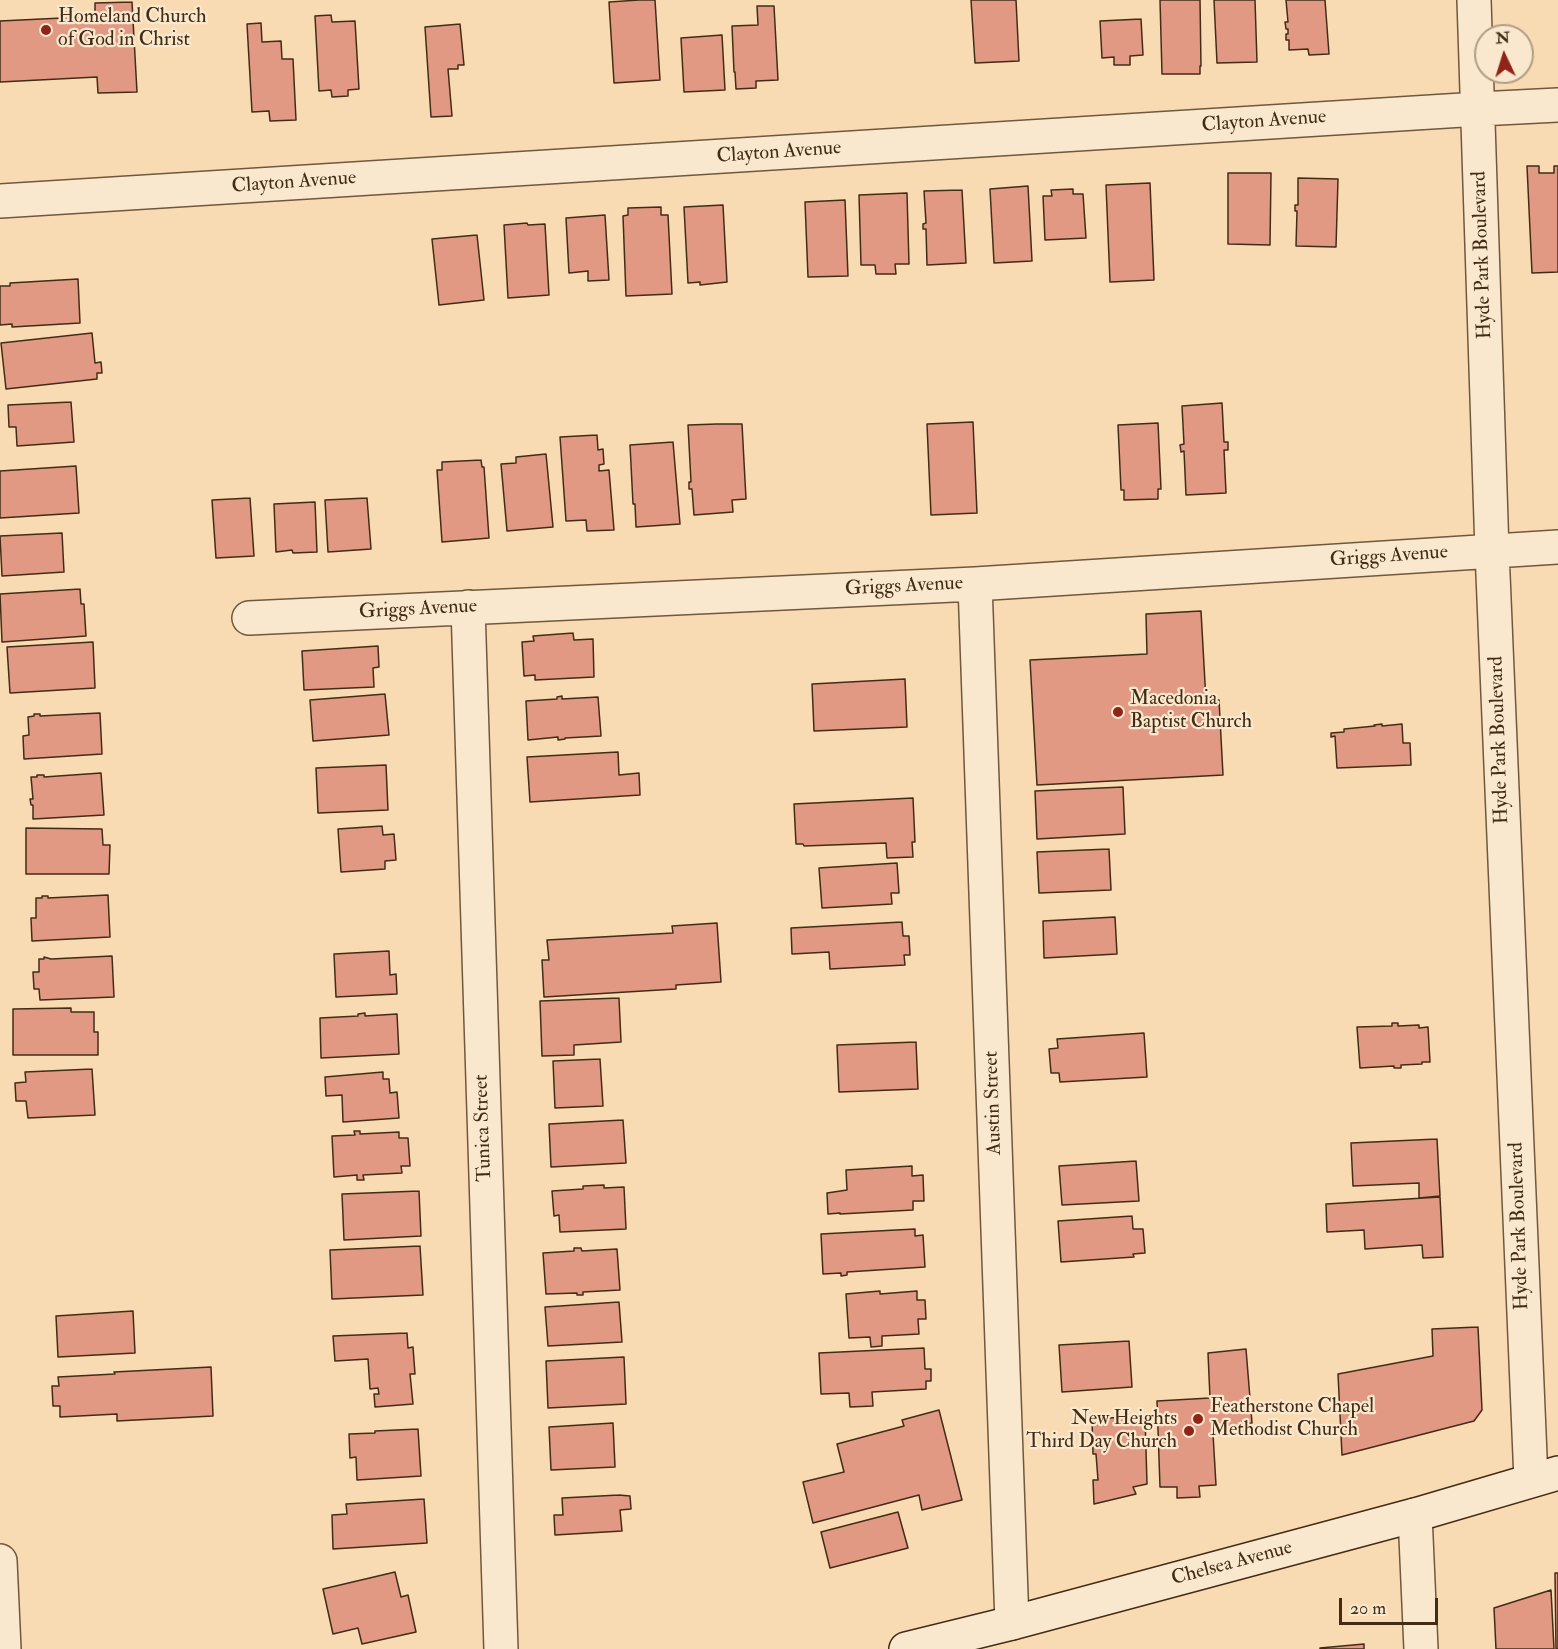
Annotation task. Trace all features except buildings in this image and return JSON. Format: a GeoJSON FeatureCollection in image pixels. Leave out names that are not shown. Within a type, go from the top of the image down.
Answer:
{"type":"FeatureCollection","features":[{"type":"Feature","properties":{"kind":"street","name":"Hyde Park Boulevard"},"geometry":{"type":"LineString","coordinates":[[1474,0],[1492,551],[1544,1477]]}},
{"type":"Feature","properties":{"kind":"street","name":"Clayton Avenue"},"geometry":{"type":"LineString","coordinates":[[0,201],[1558,105]]}},
{"type":"Feature","properties":{"kind":"street","name":"Griggs Avenue"},"geometry":{"type":"LineString","coordinates":[[249,618],[975,584],[1558,547]]}},
{"type":"Feature","properties":{"kind":"street","name":"Austin Street"},"geometry":{"type":"LineString","coordinates":[[975,584],[1012,1623]]}},
{"type":"Feature","properties":{"kind":"street","name":"Tunica Street"},"geometry":{"type":"LineString","coordinates":[[468,608],[501,1649]]}},
{"type":"Feature","properties":{"kind":"street","name":"Chelsea Avenue"},"geometry":{"type":"LineString","coordinates":[[906,1649],[967,1641],[1012,1623],[1415,1515],[1544,1477]]}},
{"type":"Feature","properties":{"kind":"street"},"geometry":{"type":"LineString","coordinates":[[1415,1515],[1421,1649]]}},
{"type":"Feature","properties":{"kind":"street"},"geometry":{"type":"LineString","coordinates":[[0,1561],[4,1649]]}},
{"type":"Feature","properties":{"kind":"place","name":"Homeland Church of God in Christ"},"geometry":{"type":"Point","coordinates":[46,30]}},
{"type":"Feature","properties":{"kind":"place","name":"Macedonia Baptist Church"},"geometry":{"type":"Point","coordinates":[1118,712]}},
{"type":"Feature","properties":{"kind":"place","name":"Featherstone Chapel Methodist Church"},"geometry":{"type":"Point","coordinates":[1198,1419]}},
{"type":"Feature","properties":{"kind":"place","name":"New Heights Third Day Church"},"geometry":{"type":"Point","coordinates":[1189,1431]}}]}
